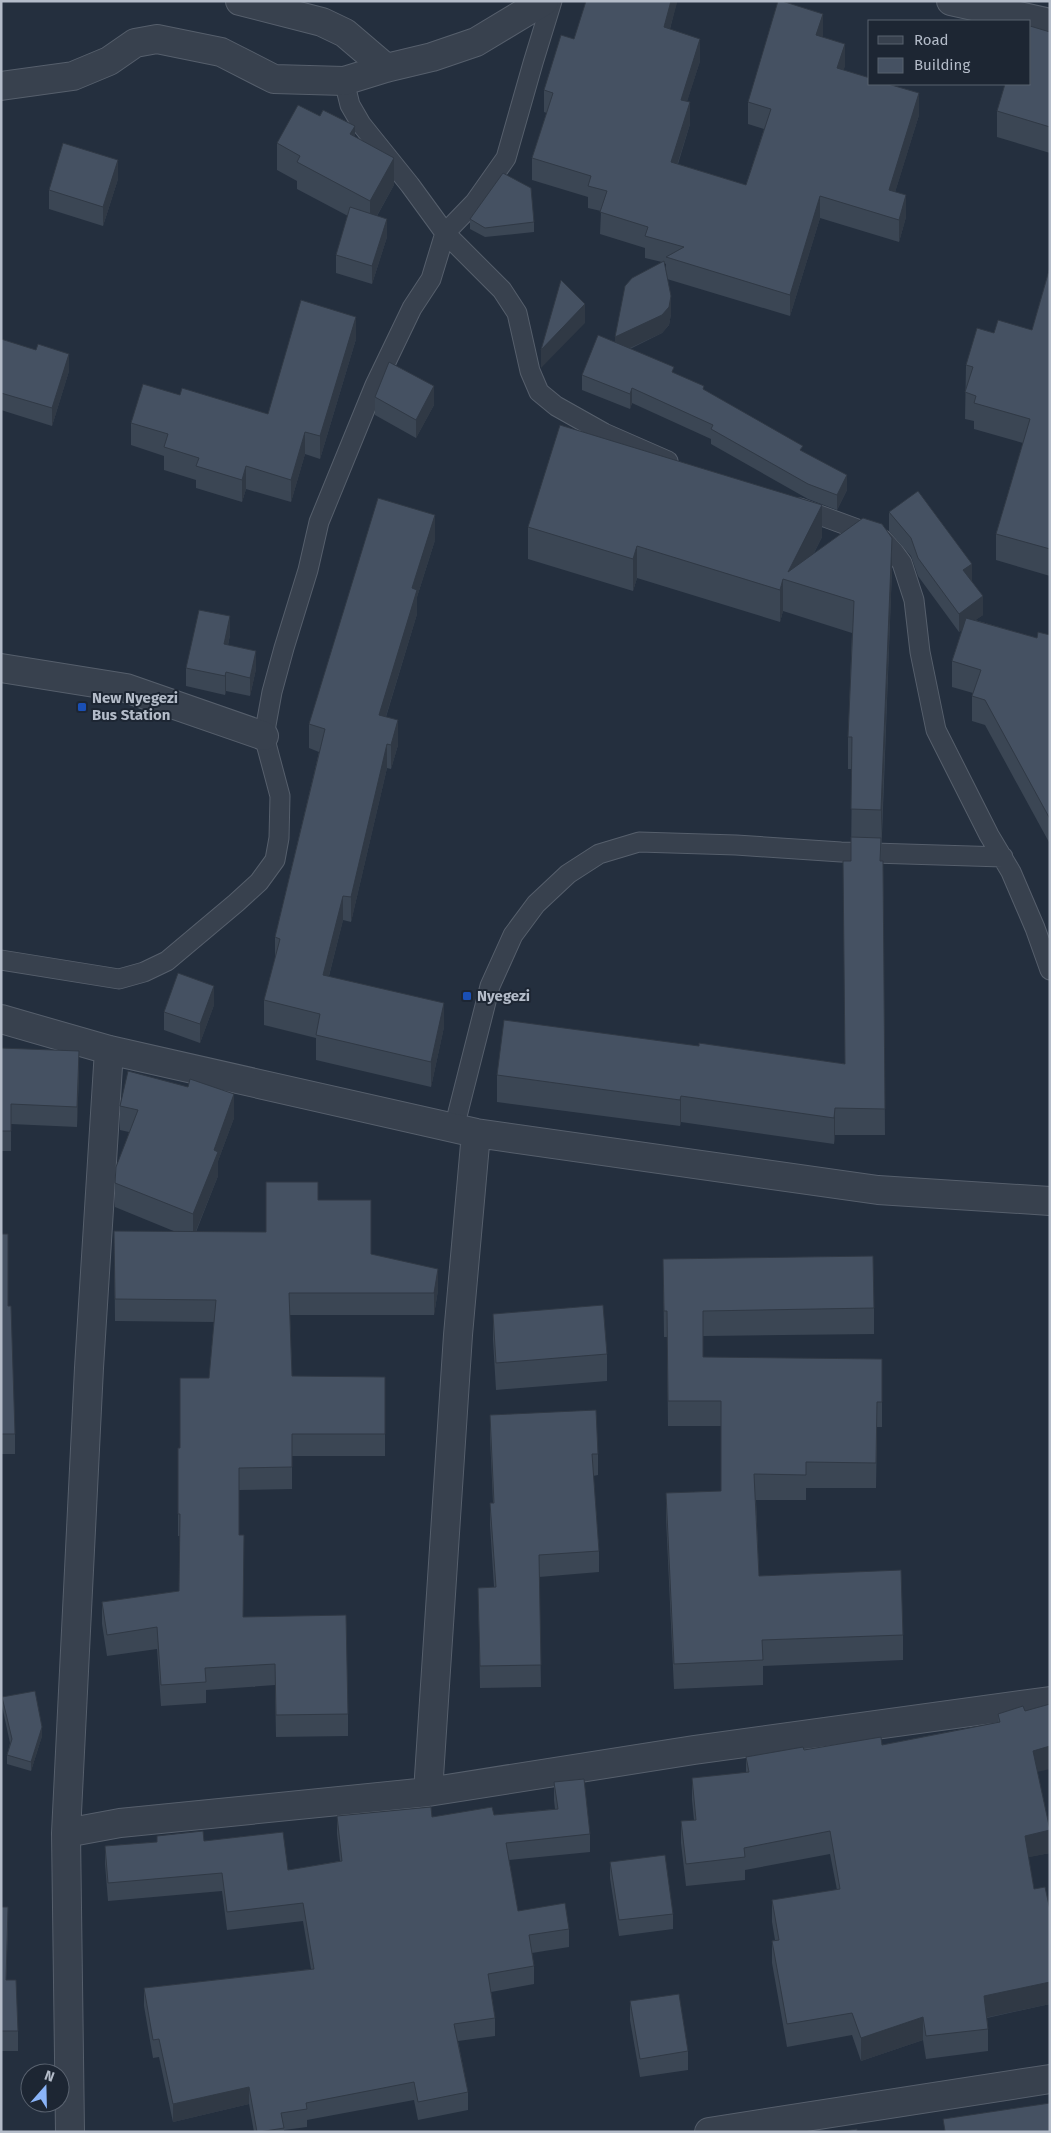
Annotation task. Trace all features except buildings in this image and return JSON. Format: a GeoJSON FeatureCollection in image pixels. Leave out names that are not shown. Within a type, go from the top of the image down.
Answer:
{"type":"FeatureCollection","features":[{"type":"Feature","properties":{"kind":"street"},"geometry":{"type":"LineString","coordinates":[[240,1],[322,22],[345,34],[386,68]]}},
{"type":"Feature","properties":{"kind":"street"},"geometry":{"type":"LineString","coordinates":[[1,86],[73,76],[109,61],[135,43],[157,39],[221,52],[274,79],[344,81],[432,57],[476,42],[544,1]]}},
{"type":"Feature","properties":{"kind":"street"},"geometry":{"type":"LineString","coordinates":[[951,1],[984,5],[1050,23]]}},
{"type":"Feature","properties":{"kind":"street"},"geometry":{"type":"LineString","coordinates":[[1,668],[126,688],[264,736]]}},
{"type":"Feature","properties":{"kind":"street"},"geometry":{"type":"LineString","coordinates":[[1,1019],[109,1050],[465,1130],[878,1190],[1050,1200]]}},
{"type":"Feature","properties":{"kind":"street"},"geometry":{"type":"LineString","coordinates":[[70,2132],[66,1833],[89,1368],[109,1050]]}},
{"type":"Feature","properties":{"kind":"street"},"geometry":{"type":"LineString","coordinates":[[428,1792],[458,1335],[465,1130]]}},
{"type":"Feature","properties":{"kind":"street"},"geometry":{"type":"LineString","coordinates":[[66,1833],[120,1823],[428,1792],[694,1750],[1050,1701]]}},
{"type":"Feature","properties":{"kind":"street"},"geometry":{"type":"LineString","coordinates":[[709,2132],[1050,2079]]}},
{"type":"Feature","properties":{"kind":"lane"},"geometry":{"type":"LineString","coordinates":[[1,960],[119,978],[144,972],[167,961],[229,908],[259,882],[275,860],[280,838],[280,796],[264,736],[284,648],[308,570],[319,522],[375,385],[412,308],[431,279],[445,233],[475,202],[506,158],[532,63],[552,1]]}},
{"type":"Feature","properties":{"kind":"lane"},"geometry":{"type":"LineString","coordinates":[[344,81],[350,105],[361,124],[410,185],[445,233],[502,290],[517,313],[530,371],[539,392],[556,406],[604,433],[661,458],[687,467]]}},
{"type":"Feature","properties":{"kind":"lane"},"geometry":{"type":"LineString","coordinates":[[782,502],[883,540],[902,563],[914,600],[920,652],[936,730],[1011,872],[1035,928],[1050,970]]}},
{"type":"Feature","properties":{"kind":"lane"},"geometry":{"type":"LineString","coordinates":[[465,1130],[490,986],[513,935],[536,904],[568,874],[599,854],[639,842],[1002,857]]}},
{"type":"Feature","properties":{"kind":"place","name":"New Nyegezi Bus Station"},"geometry":{"type":"Point","coordinates":[82,707]}},
{"type":"Feature","properties":{"kind":"place","name":"Nyegezi"},"geometry":{"type":"Point","coordinates":[467,996]}}]}
